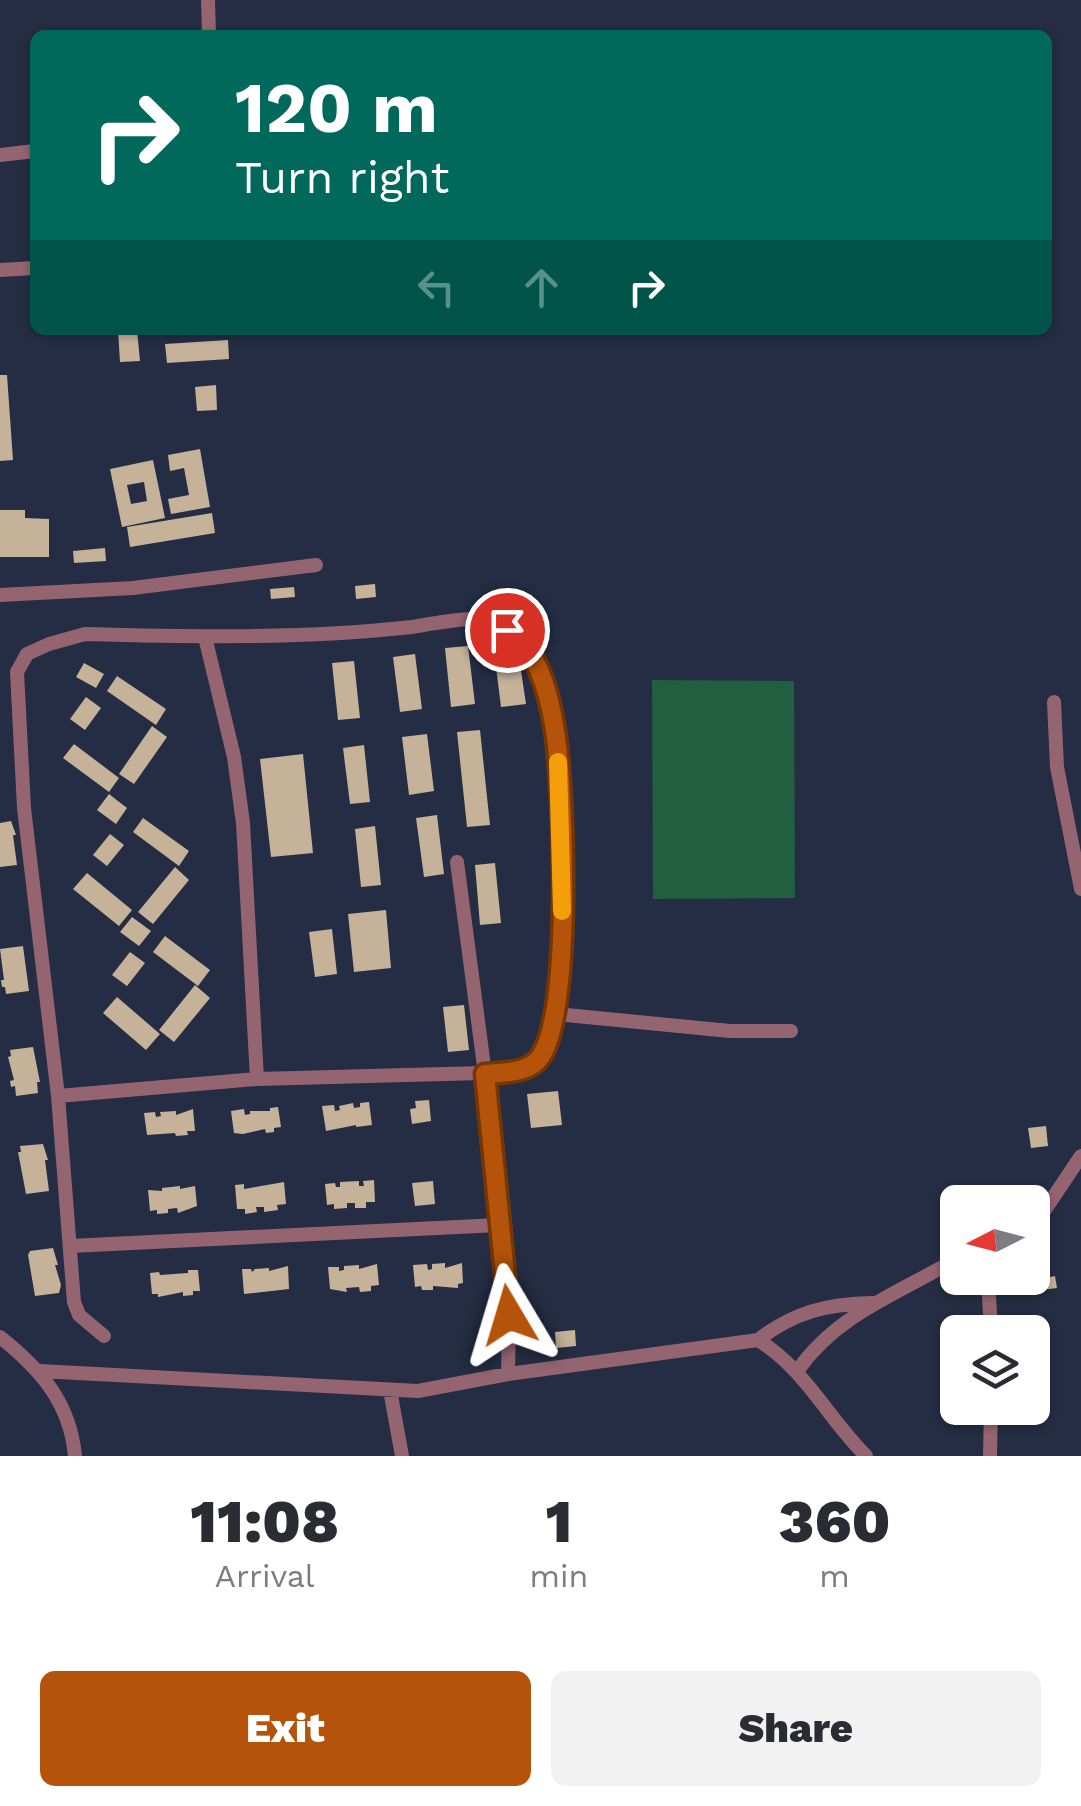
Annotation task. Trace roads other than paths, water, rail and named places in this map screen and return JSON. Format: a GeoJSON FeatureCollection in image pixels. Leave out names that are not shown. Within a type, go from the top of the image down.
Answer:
{"type":"FeatureCollection","features":[{"type":"Feature","properties":{"kind":"street"},"geometry":{"type":"LineString","coordinates":[[208,0],[210,30]]}},
{"type":"Feature","properties":{"kind":"street"},"geometry":{"type":"LineString","coordinates":[[0,155],[30,152]]}},
{"type":"Feature","properties":{"kind":"street"},"geometry":{"type":"LineString","coordinates":[[0,270],[30,268]]}},
{"type":"Feature","properties":{"kind":"street"},"geometry":{"type":"LineString","coordinates":[[0,596],[133,588],[316,566]]}},
{"type":"Feature","properties":{"kind":"street"},"geometry":{"type":"LineString","coordinates":[[58,1096],[258,1080],[517,1072],[540,1056],[556,1014],[562,910],[559,766],[546,696],[532,656],[507,630],[482,618],[327,636],[205,638],[86,634],[27,654],[17,672],[24,808],[58,1096],[74,1302],[79,1315],[104,1336]]}},
{"type":"Feature","properties":{"kind":"street"},"geometry":{"type":"LineString","coordinates":[[205,638],[234,757],[243,822],[258,1080]]}},
{"type":"Feature","properties":{"kind":"street"},"geometry":{"type":"LineString","coordinates":[[1054,702],[1057,767],[1081,889]]}},
{"type":"Feature","properties":{"kind":"street"},"geometry":{"type":"LineString","coordinates":[[457,862],[485,1074],[509,1315],[508,1374]]}},
{"type":"Feature","properties":{"kind":"street"},"geometry":{"type":"LineString","coordinates":[[556,1014],[730,1031],[790,1031]]}},
{"type":"Feature","properties":{"kind":"street"},"geometry":{"type":"LineString","coordinates":[[1050,1202],[1081,1156]]}},
{"type":"Feature","properties":{"kind":"street"},"geometry":{"type":"LineString","coordinates":[[70,1246],[498,1225]]}},
{"type":"Feature","properties":{"kind":"street"},"geometry":{"type":"LineString","coordinates":[[798,1370],[831,1332],[872,1303],[940,1269]]}},
{"type":"Feature","properties":{"kind":"street"},"geometry":{"type":"LineString","coordinates":[[40,1370],[418,1391],[508,1374],[758,1340],[785,1320],[816,1308],[872,1303]]}},
{"type":"Feature","properties":{"kind":"street"},"geometry":{"type":"LineString","coordinates":[[0,1337],[40,1370],[69,1421],[75,1456]]}},
{"type":"Feature","properties":{"kind":"street"},"geometry":{"type":"LineString","coordinates":[[758,1340],[798,1370],[846,1436],[866,1456]]}},
{"type":"Feature","properties":{"kind":"street"},"geometry":{"type":"LineString","coordinates":[[390,1390],[402,1456]]}},
{"type":"Feature","properties":{"kind":"street"},"geometry":{"type":"LineString","coordinates":[[990,1456],[991,1425]]}}]}
